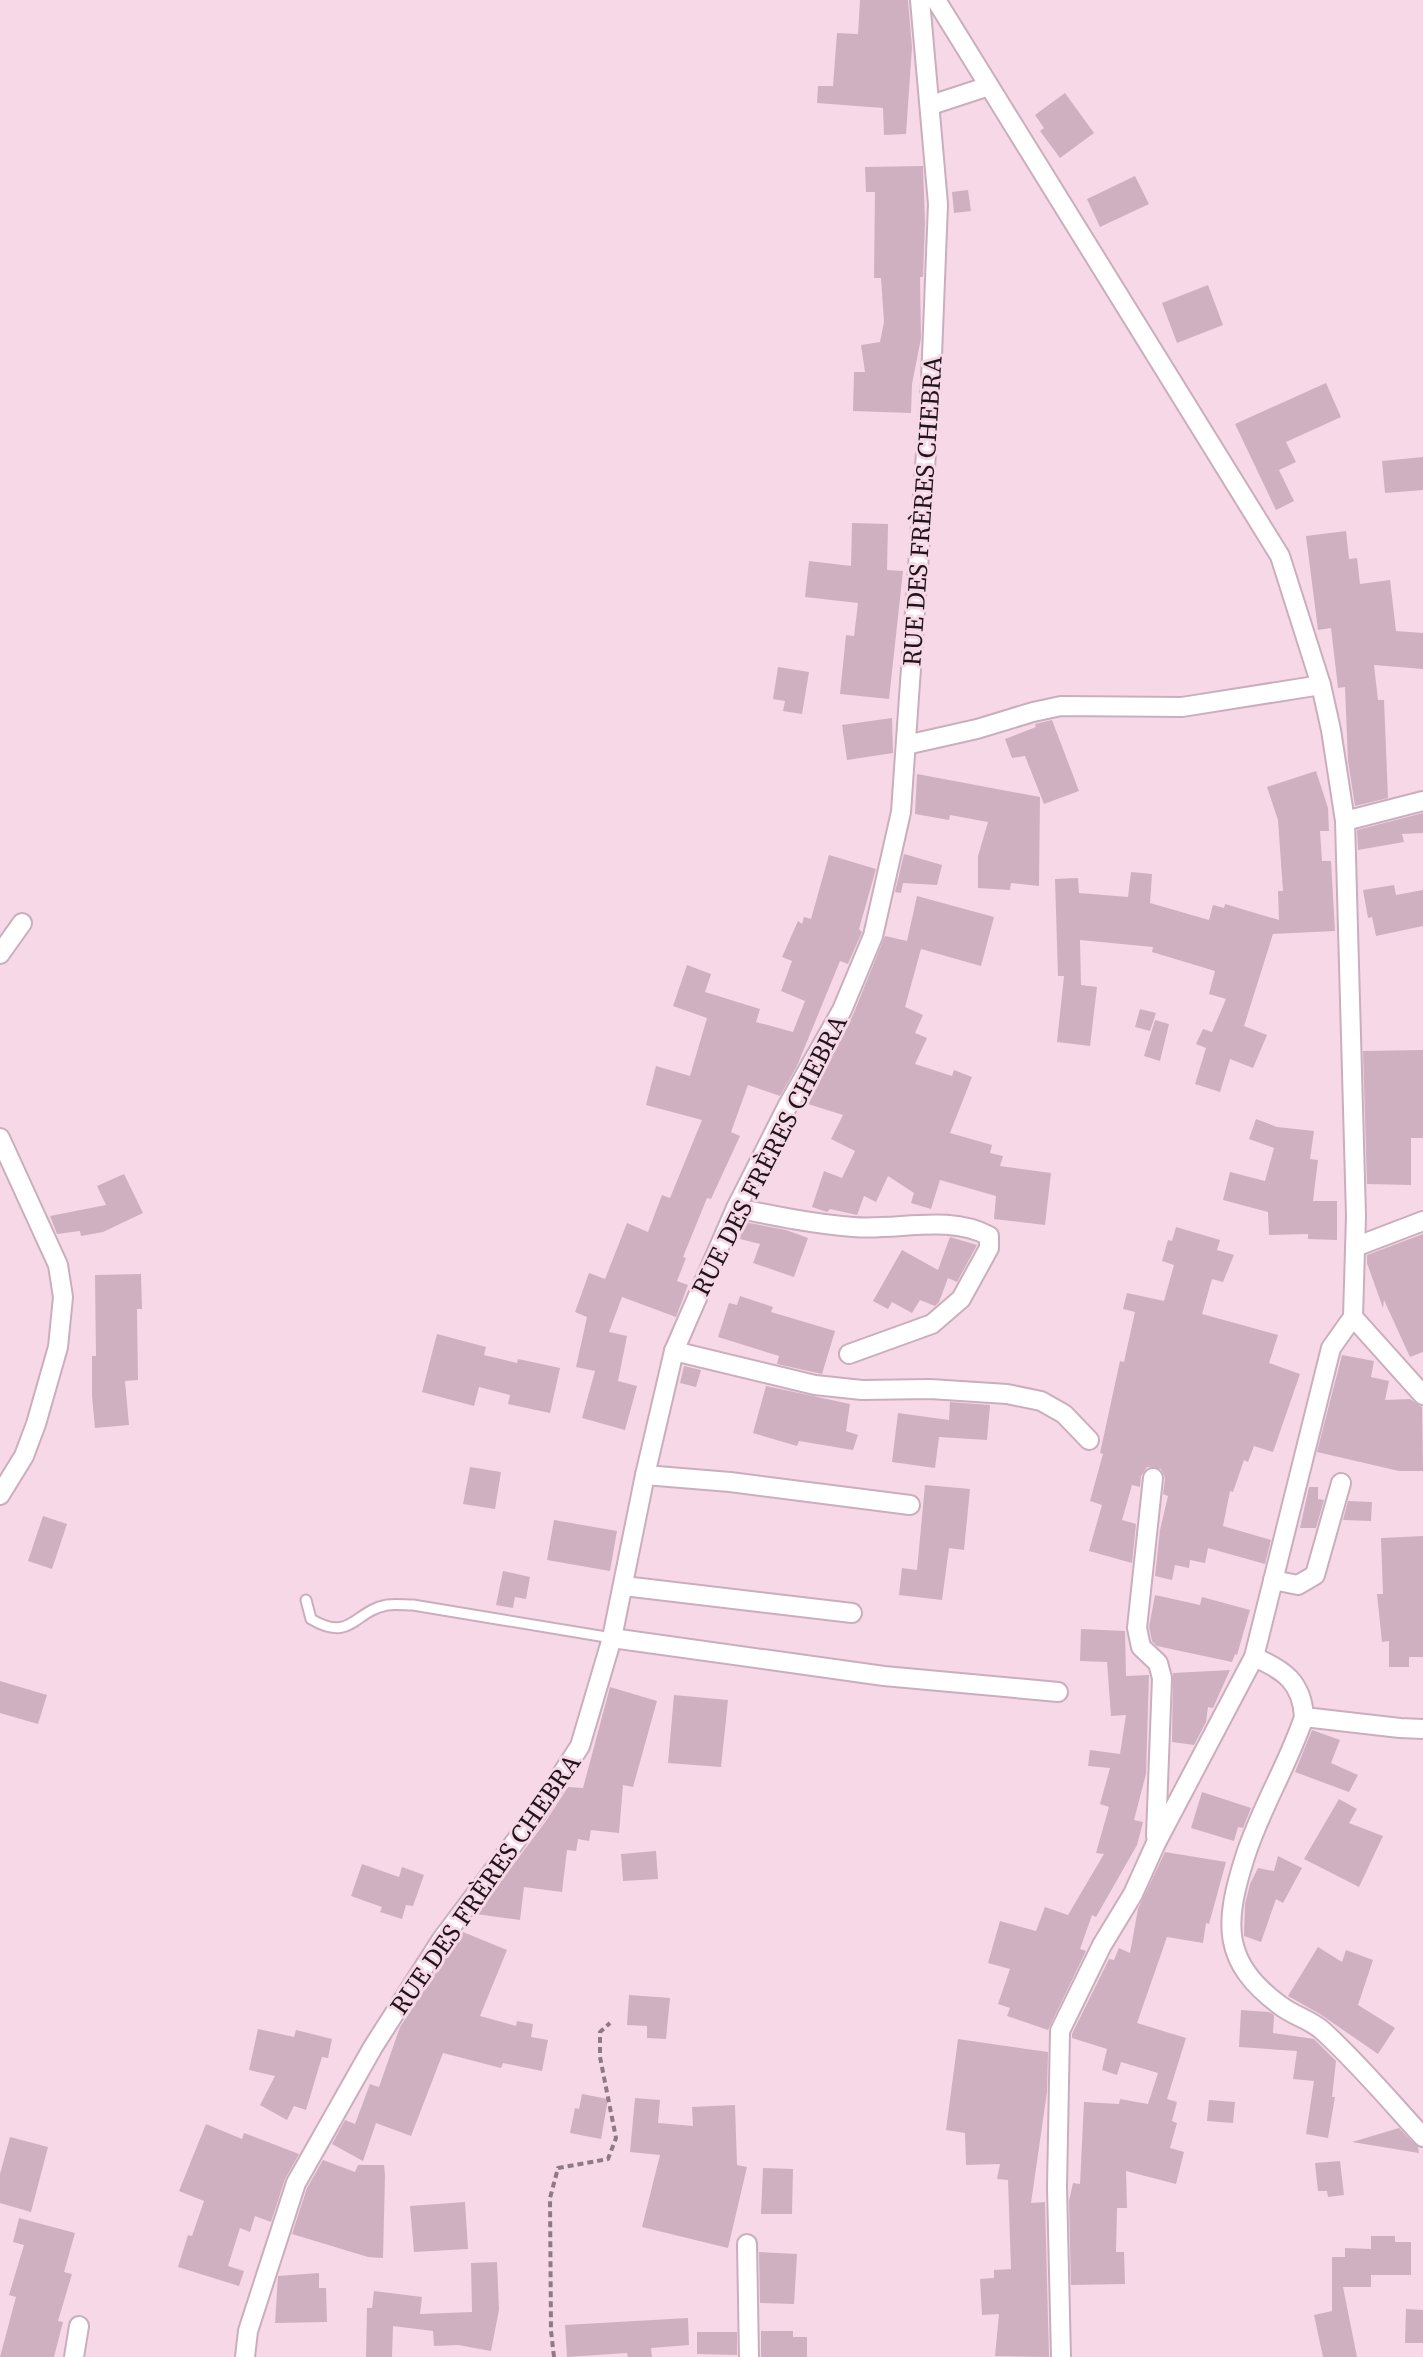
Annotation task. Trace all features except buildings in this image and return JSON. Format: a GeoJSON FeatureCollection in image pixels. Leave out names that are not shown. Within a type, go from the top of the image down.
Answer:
{"type":"FeatureCollection","features":[{"type":"Feature","properties":{"kind":"street","name":"RUE DES FRÈRES CHEBRA"},"geometry":{"type":"LineString","coordinates":[[245,2357],[248,2331],[296,2183],[373,2047],[434,1951],[536,1814],[580,1746],[612,1638],[674,1351],[736,1208],[787,1107],[842,1010],[873,936],[901,812],[933,351],[938,204],[920,0]]}},
{"type":"Feature","properties":{"kind":"street"},"geometry":{"type":"LineString","coordinates":[[936,0],[1280,556],[1321,685],[1345,821],[1355,1247],[1353,1317],[1331,1348],[1254,1657],[1060,2031],[1057,2187],[1061,2357]]}},
{"type":"Feature","properties":{"kind":"street"},"geometry":{"type":"LineString","coordinates":[[931,105],[989,86]]}},
{"type":"Feature","properties":{"kind":"street"},"geometry":{"type":"LineString","coordinates":[[906,745],[1061,706],[1182,707],[1321,685]]}},
{"type":"Feature","properties":{"kind":"street"},"geometry":{"type":"LineString","coordinates":[[1345,821],[1423,801]]}},
{"type":"Feature","properties":{"kind":"street"},"geometry":{"type":"LineString","coordinates":[[0,954],[22,923]]}},
{"type":"Feature","properties":{"kind":"street"},"geometry":{"type":"LineString","coordinates":[[0,1138],[58,1265],[63,1297],[58,1347],[36,1424],[24,1456],[0,1495]]}},
{"type":"Feature","properties":{"kind":"street"},"geometry":{"type":"LineString","coordinates":[[736,1208],[855,1227],[973,1227],[989,1236],[989,1248],[961,1299],[932,1324],[849,1354]]}},
{"type":"Feature","properties":{"kind":"street"},"geometry":{"type":"LineString","coordinates":[[1355,1247],[1423,1221]]}},
{"type":"Feature","properties":{"kind":"street"},"geometry":{"type":"LineString","coordinates":[[1353,1317],[1423,1395]]}},
{"type":"Feature","properties":{"kind":"street"},"geometry":{"type":"LineString","coordinates":[[674,1351],[815,1385],[862,1390],[1007,1394],[1041,1401],[1064,1414],[1089,1440]]}},
{"type":"Feature","properties":{"kind":"street"},"geometry":{"type":"LineString","coordinates":[[645,1475],[730,1482],[910,1505]]}},
{"type":"Feature","properties":{"kind":"street"},"geometry":{"type":"LineString","coordinates":[[1153,1478],[1137,1628],[1141,1647],[1158,1663],[1162,1678],[1156,1843]]}},
{"type":"Feature","properties":{"kind":"street"},"geometry":{"type":"LineString","coordinates":[[1273,1580],[1298,1585],[1315,1575],[1341,1483]]}},
{"type":"Feature","properties":{"kind":"street"},"geometry":{"type":"LineString","coordinates":[[624,1586],[852,1613]]}},
{"type":"Feature","properties":{"kind":"street"},"geometry":{"type":"LineString","coordinates":[[612,1638],[884,1676],[1058,1692]]}},
{"type":"Feature","properties":{"kind":"street"},"geometry":{"type":"LineString","coordinates":[[1254,1657],[1277,1667],[1294,1683],[1303,1703],[1304,1717],[1245,1856],[1229,1924],[1234,1953],[1251,1980],[1282,2007],[1319,2027],[1423,2137]]}},
{"type":"Feature","properties":{"kind":"street"},"geometry":{"type":"LineString","coordinates":[[1304,1717],[1423,1729]]}},
{"type":"Feature","properties":{"kind":"street"},"geometry":{"type":"LineString","coordinates":[[747,2244],[749,2357]]}},
{"type":"Feature","properties":{"kind":"street"},"geometry":{"type":"LineString","coordinates":[[74,2357],[79,2326]]}},
{"type":"Feature","properties":{"kind":"lane"},"geometry":{"type":"LineString","coordinates":[[306,1600],[311,1619],[324,1627],[347,1628],[366,1614],[386,1605],[413,1605],[612,1638]]}},
{"type":"Feature","properties":{"kind":"path"},"geometry":{"type":"LineString","coordinates":[[554,2357],[550,2198],[558,2168],[608,2159],[616,2138],[600,2057],[600,2032],[610,2023]]}}]}
